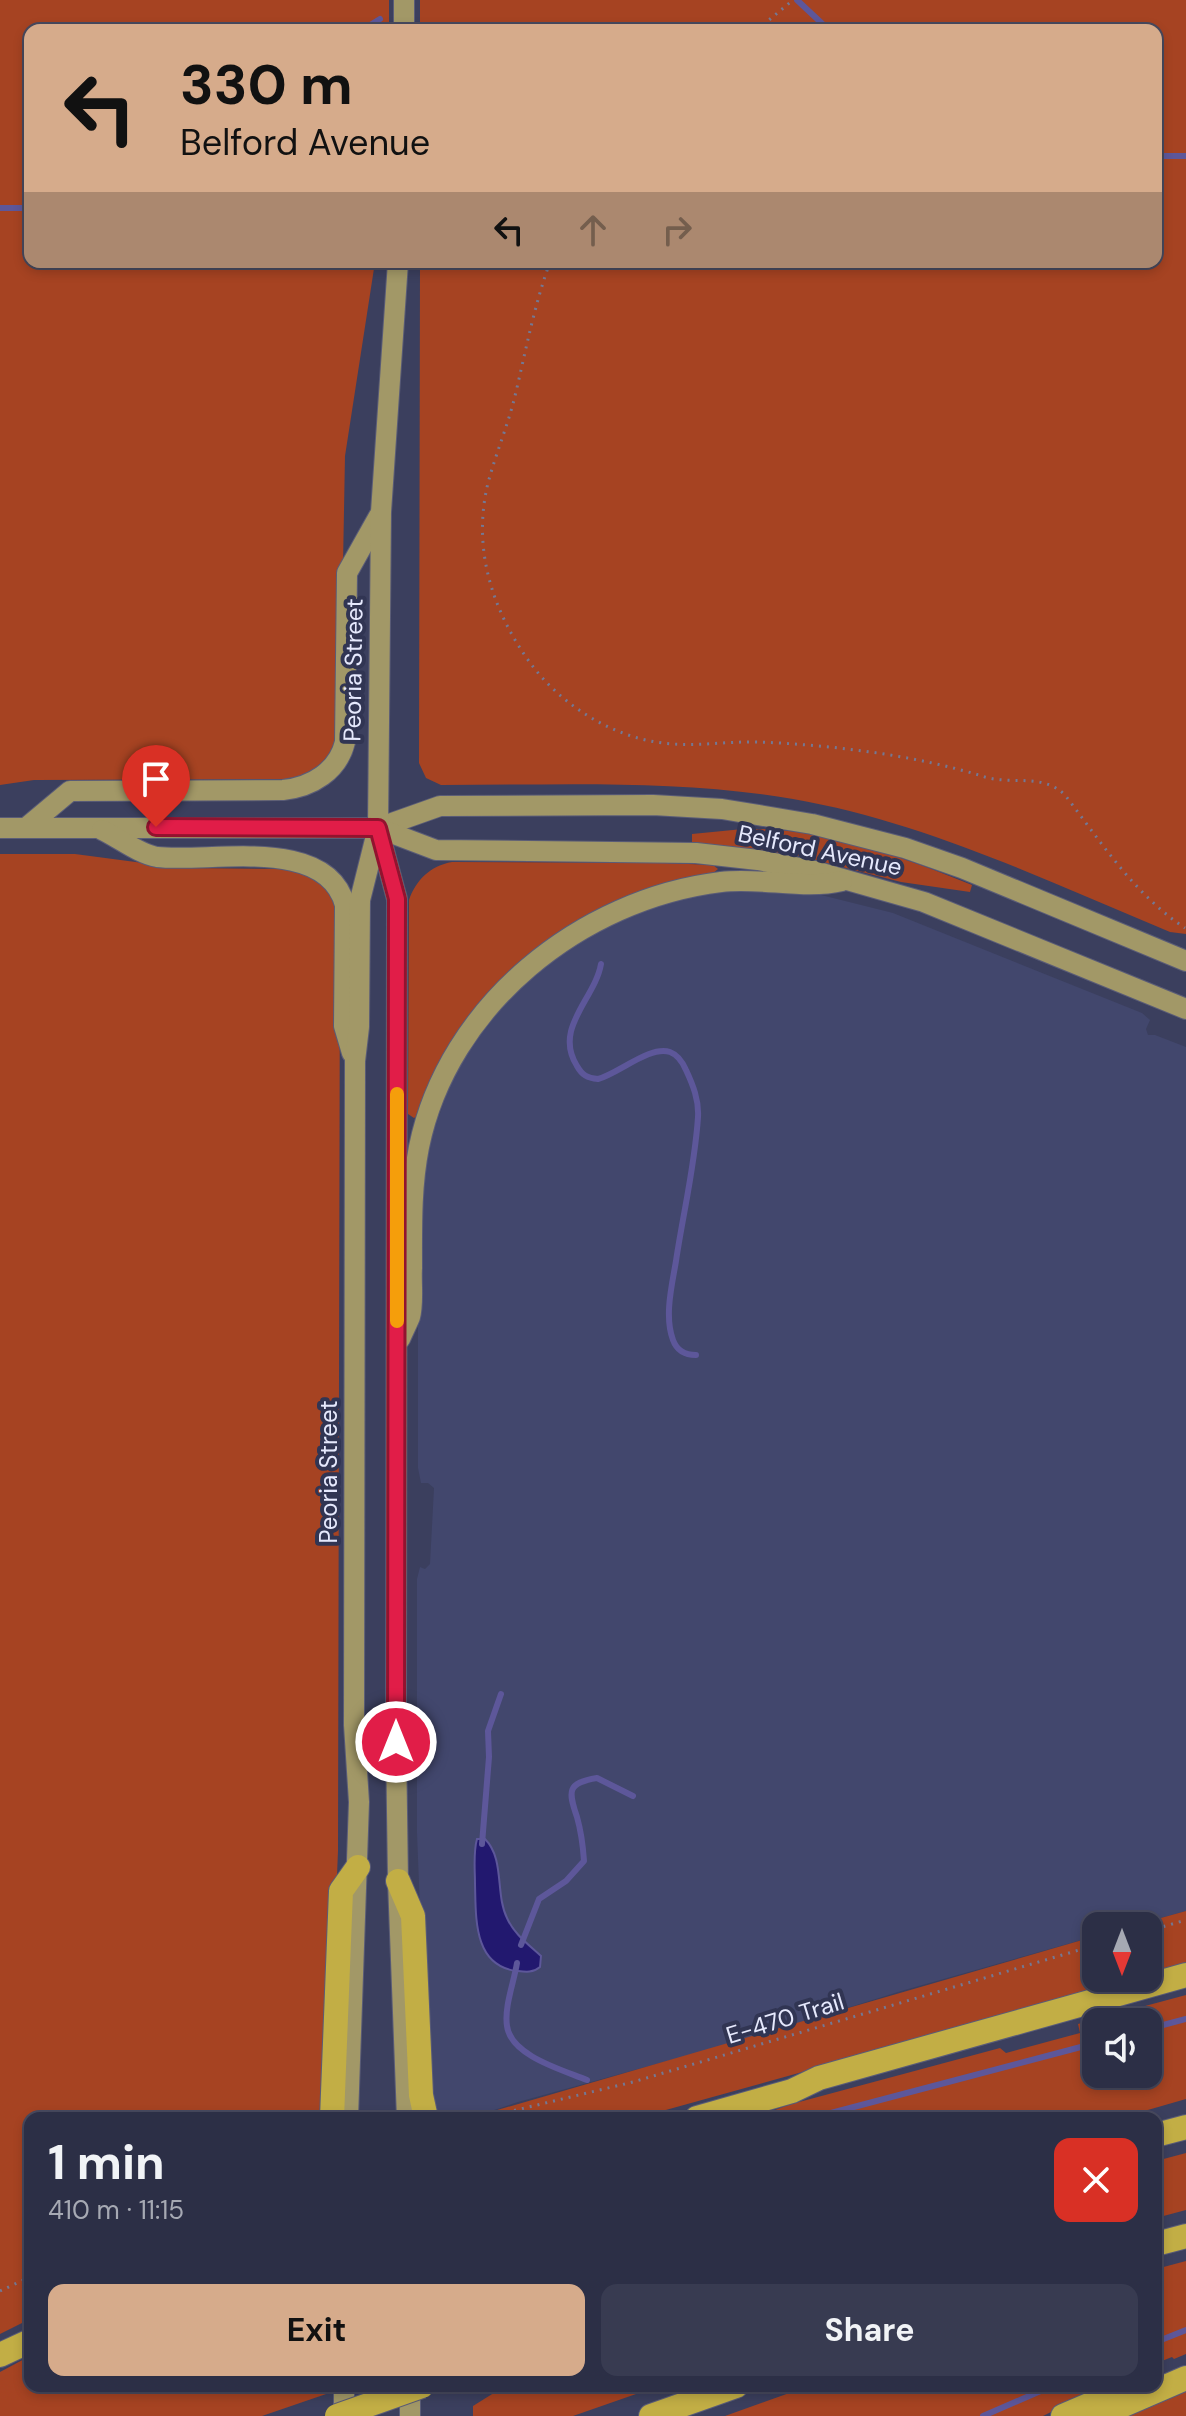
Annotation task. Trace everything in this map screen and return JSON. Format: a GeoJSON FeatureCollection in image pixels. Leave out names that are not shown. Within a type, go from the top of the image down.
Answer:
{"type":"FeatureCollection","features":[{"type":"Feature","properties":{"kind":"highway"},"geometry":{"type":"LineString","coordinates":[[332,2112],[341,1891],[358,1867]]}},
{"type":"Feature","properties":{"kind":"highway"},"geometry":{"type":"LineString","coordinates":[[398,1881],[413,1916],[421,2095],[425,2112]]}},
{"type":"Feature","properties":{"kind":"highway"},"geometry":{"type":"LineString","coordinates":[[718,2112],[792,2091],[819,2078],[1186,1975]]}},
{"type":"Feature","properties":{"kind":"highway"},"geometry":{"type":"LineString","coordinates":[[792,2091],[823,2088],[1186,1988]]}},
{"type":"Feature","properties":{"kind":"highway"},"geometry":{"type":"LineString","coordinates":[[1162,2133],[1186,2127]]}},
{"type":"Feature","properties":{"kind":"highway"},"geometry":{"type":"LineString","coordinates":[[1162,2242],[1186,2236]]}},
{"type":"Feature","properties":{"kind":"highway"},"geometry":{"type":"LineString","coordinates":[[0,2355],[24,2344]]}},
{"type":"Feature","properties":{"kind":"highway"},"geometry":{"type":"LineString","coordinates":[[1162,2374],[1186,2364]]}},
{"type":"Feature","properties":{"kind":"highway"},"geometry":{"type":"LineString","coordinates":[[1162,2388],[1186,2378]]}},
{"type":"Feature","properties":{"kind":"highway"},"geometry":{"type":"LineString","coordinates":[[337,2416],[405,2392]]}},
{"type":"Feature","properties":{"kind":"highway"},"geometry":{"type":"LineString","coordinates":[[651,2416],[719,2392]]}},
{"type":"Feature","properties":{"kind":"highway"},"geometry":{"type":"LineString","coordinates":[[1063,2416],[1120,2392]]}},
{"type":"Feature","properties":{"kind":"highway"},"geometry":{"type":"LineString","coordinates":[[1098,2416],[1154,2392]]}},
{"type":"Feature","properties":{"kind":"main road"},"geometry":{"type":"LineString","coordinates":[[404,0],[404,24]]}},
{"type":"Feature","properties":{"kind":"main road","name":"Peoria Street"},"geometry":{"type":"LineString","coordinates":[[348,2112],[359,1802],[354,1725],[355,1061],[359,1027],[360,900],[378,828],[381,512],[398,268]]}},
{"type":"Feature","properties":{"kind":"main road"},"geometry":{"type":"LineString","coordinates":[[27,827],[70,791],[283,790],[308,785],[326,773],[340,757],[345,742],[347,573],[381,512]]}},
{"type":"Feature","properties":{"kind":"main road","name":"Belford Avenue"},"geometry":{"type":"LineString","coordinates":[[0,828],[378,828],[440,806],[679,806],[769,816],[842,830],[921,853],[1186,961]]}},
{"type":"Feature","properties":{"kind":"main road"},"geometry":{"type":"LineString","coordinates":[[97,827],[153,856],[284,858],[308,864],[326,874],[341,892],[345,905],[344,1026],[355,1061]]}},
{"type":"Feature","properties":{"kind":"main road","name":"Peoria Street"},"geometry":{"type":"LineString","coordinates":[[378,828],[397,899],[398,1881],[407,2112]]}},
{"type":"Feature","properties":{"kind":"main road","name":"Belford Avenue"},"geometry":{"type":"LineString","coordinates":[[378,828],[436,850],[696,853],[776,863],[849,879],[924,902],[1186,1009]]}},
{"type":"Feature","properties":{"kind":"main road"},"geometry":{"type":"LineString","coordinates":[[396,1346],[411,1314],[413,1192],[423,1130],[450,1066],[468,1036],[502,993],[531,965],[581,930],[617,911],[662,894],[723,882],[776,880],[820,886],[849,879]]}},
{"type":"Feature","properties":{"kind":"main road"},"geometry":{"type":"LineString","coordinates":[[344,2392],[344,2416]]}},
{"type":"Feature","properties":{"kind":"main road"},"geometry":{"type":"LineString","coordinates":[[410,2392],[410,2416]]}},
{"type":"Feature","properties":{"kind":"path"},"geometry":{"type":"LineString","coordinates":[[764,24],[793,0]]}},
{"type":"Feature","properties":{"kind":"path"},"geometry":{"type":"LineString","coordinates":[[548,268],[532,316],[515,396],[489,480],[483,528],[486,565],[495,605],[516,643],[549,685],[592,717],[650,741],[693,745],[763,742],[836,749],[934,764],[1000,780],[1037,781],[1050,785],[1065,795],[1147,897],[1185,928]]}},
{"type":"Feature","properties":{"kind":"path"},"geometry":{"type":"LineString","coordinates":[[1162,1927],[1186,1920]]}},
{"type":"Feature","properties":{"kind":"path","name":"E-470 Trail"},"geometry":{"type":"LineString","coordinates":[[508,2112],[621,2085],[1082,1949]]}},
{"type":"Feature","properties":{"kind":"path"},"geometry":{"type":"LineString","coordinates":[[0,2291],[24,2280]]}},
{"type":"Feature","properties":{"kind":"shaded area"},"geometry":{"type":"Polygon","coordinates":[[[0,0],[389,0],[389,24],[24,24],[24,268],[374,268],[345,456],[340,728],[324,761],[292,779],[34,780],[0,785],[0,0]]]}},
{"type":"Feature","properties":{"kind":"shaded area"},"geometry":{"type":"Polygon","coordinates":[[[420,0],[1186,0],[1186,934],[1170,932],[985,855],[842,809],[793,799],[706,788],[617,784],[441,785],[426,778],[419,763],[420,268],[1162,268],[1162,24],[420,24],[420,0]]]}},
{"type":"Feature","properties":{"kind":"shaded area"},"geometry":{"type":"Polygon","coordinates":[[[743,829],[802,833],[860,845],[972,885],[970,892],[901,882],[796,855],[692,842],[692,834],[743,829]]]}},
{"type":"Feature","properties":{"kind":"shaded area"},"geometry":{"type":"Polygon","coordinates":[[[0,854],[75,854],[181,868],[295,869],[327,887],[340,914],[338,1851],[327,2112],[24,2112],[24,2322],[0,2334],[0,854]]]}},
{"type":"Feature","properties":{"kind":"shaded area"},"geometry":{"type":"Polygon","coordinates":[[[452,862],[665,863],[713,865],[718,869],[712,874],[671,882],[617,901],[569,927],[536,950],[414,1118],[408,1114],[409,900],[425,875],[452,862]]]}},
{"type":"Feature","properties":{"kind":"shaded area"},"geometry":{"type":"Polygon","coordinates":[[[720,890],[809,892],[893,913],[1142,1013],[1150,1020],[1146,1029],[1148,1035],[1186,1047],[1186,1911],[1162,1918],[1162,1912],[1082,1912],[1082,1940],[488,2112],[434,2112],[427,2087],[417,1833],[417,1579],[420,1567],[425,1569],[430,1564],[434,1488],[428,1483],[421,1483],[418,1468],[418,1223],[428,1147],[451,1082],[477,1038],[506,1002],[543,967],[615,921],[668,901],[720,890]]]}},
{"type":"Feature","properties":{"kind":"shaded area"},"geometry":{"type":"Polygon","coordinates":[[[477,1839],[485,1839],[495,1856],[503,1909],[510,1924],[541,1956],[540,1967],[535,1970],[529,1972],[503,1967],[492,1960],[485,1950],[477,1925],[474,1861],[477,1839]]]}},
{"type":"Feature","properties":{"kind":"shaded area"},"geometry":{"type":"Polygon","coordinates":[[[1186,1911],[1186,1965],[1162,1972],[1162,1918],[1186,1911]]]}},
{"type":"Feature","properties":{"kind":"shaded area"},"geometry":{"type":"Polygon","coordinates":[[[1082,1940],[1082,1992],[1090,1992],[659,2112],[491,2112],[1082,1940]]]}},
{"type":"Feature","properties":{"kind":"shaded area"},"geometry":{"type":"Polygon","coordinates":[[[1186,1995],[1186,2099],[1141,2112],[770,2112],[1000,2048],[1006,2053],[1080,2033],[1078,2024],[1082,2023],[1082,2088],[1162,2088],[1162,2008],[1138,2008],[1186,1995]]]}},
{"type":"Feature","properties":{"kind":"shaded area"},"geometry":{"type":"Polygon","coordinates":[[[1186,2153],[1186,2210],[1162,2216],[1162,2159],[1186,2153]]]}},
{"type":"Feature","properties":{"kind":"shaded area"},"geometry":{"type":"Polygon","coordinates":[[[1186,2261],[1186,2354],[1162,2361],[1162,2267],[1186,2261]]]}},
{"type":"Feature","properties":{"kind":"shaded area"},"geometry":{"type":"Polygon","coordinates":[[[24,2359],[24,2392],[332,2392],[262,2416],[0,2416],[0,2372],[24,2359]]]}},
{"type":"Feature","properties":{"kind":"shaded area"},"geometry":{"type":"Polygon","coordinates":[[[1186,2388],[1186,2416],[1114,2416],[1186,2388]]]}},
{"type":"Feature","properties":{"kind":"shaded area"},"geometry":{"type":"Polygon","coordinates":[[[495,2392],[642,2392],[573,2416],[473,2416],[473,2406],[495,2392]]]}},
{"type":"Feature","properties":{"kind":"shaded area"},"geometry":{"type":"Polygon","coordinates":[[[792,2392],[1091,2392],[1043,2416],[725,2416],[792,2392]]]}},
{"type":"Feature","properties":{"kind":"waterway"},"geometry":{"type":"LineString","coordinates":[[797,0],[823,24]]}},
{"type":"Feature","properties":{"kind":"waterway"},"geometry":{"type":"LineString","coordinates":[[372,24],[380,19]]}},
{"type":"Feature","properties":{"kind":"waterway"},"geometry":{"type":"LineString","coordinates":[[1162,156],[1186,156]]}},
{"type":"Feature","properties":{"kind":"waterway"},"geometry":{"type":"LineString","coordinates":[[0,208],[24,208]]}},
{"type":"Feature","properties":{"kind":"waterway"},"geometry":{"type":"LineString","coordinates":[[601,964],[572,1026],[571,1052],[579,1069],[585,1076],[598,1079],[653,1053],[670,1052],[683,1065],[696,1099],[698,1117],[694,1153],[669,1311],[670,1331],[675,1344],[682,1352],[696,1355]]}},
{"type":"Feature","properties":{"kind":"waterway"},"geometry":{"type":"LineString","coordinates":[[482,1844],[488,1731],[501,1694]]}},
{"type":"Feature","properties":{"kind":"waterway"},"geometry":{"type":"LineString","coordinates":[[521,1945],[539,1899],[566,1881],[584,1861],[580,1828],[571,1795],[575,1786],[597,1778],[633,1796]]}},
{"type":"Feature","properties":{"kind":"waterway"},"geometry":{"type":"LineString","coordinates":[[517,1963],[507,2011],[511,2037],[528,2054],[587,2080]]}},
{"type":"Feature","properties":{"kind":"waterway"},"geometry":{"type":"LineString","coordinates":[[1162,2025],[1186,2019]]}},
{"type":"Feature","properties":{"kind":"waterway"},"geometry":{"type":"LineString","coordinates":[[835,2112],[1082,2047]]}},
{"type":"Feature","properties":{"kind":"waterway"},"geometry":{"type":"LineString","coordinates":[[1162,2340],[1186,2330]]}},
{"type":"Feature","properties":{"kind":"waterway"},"geometry":{"type":"LineString","coordinates":[[983,2416],[1038,2392]]}},
{"type":"Feature","properties":{"kind":"slow traffic"},"geometry":{"type":"LineString","coordinates":[[397,1094],[397,1321]]}},
{"type":"Feature","properties":{"kind":"route"},"geometry":{"type":"LineString","coordinates":[[156,827],[378,828],[397,899],[396,1742]]}}]}
